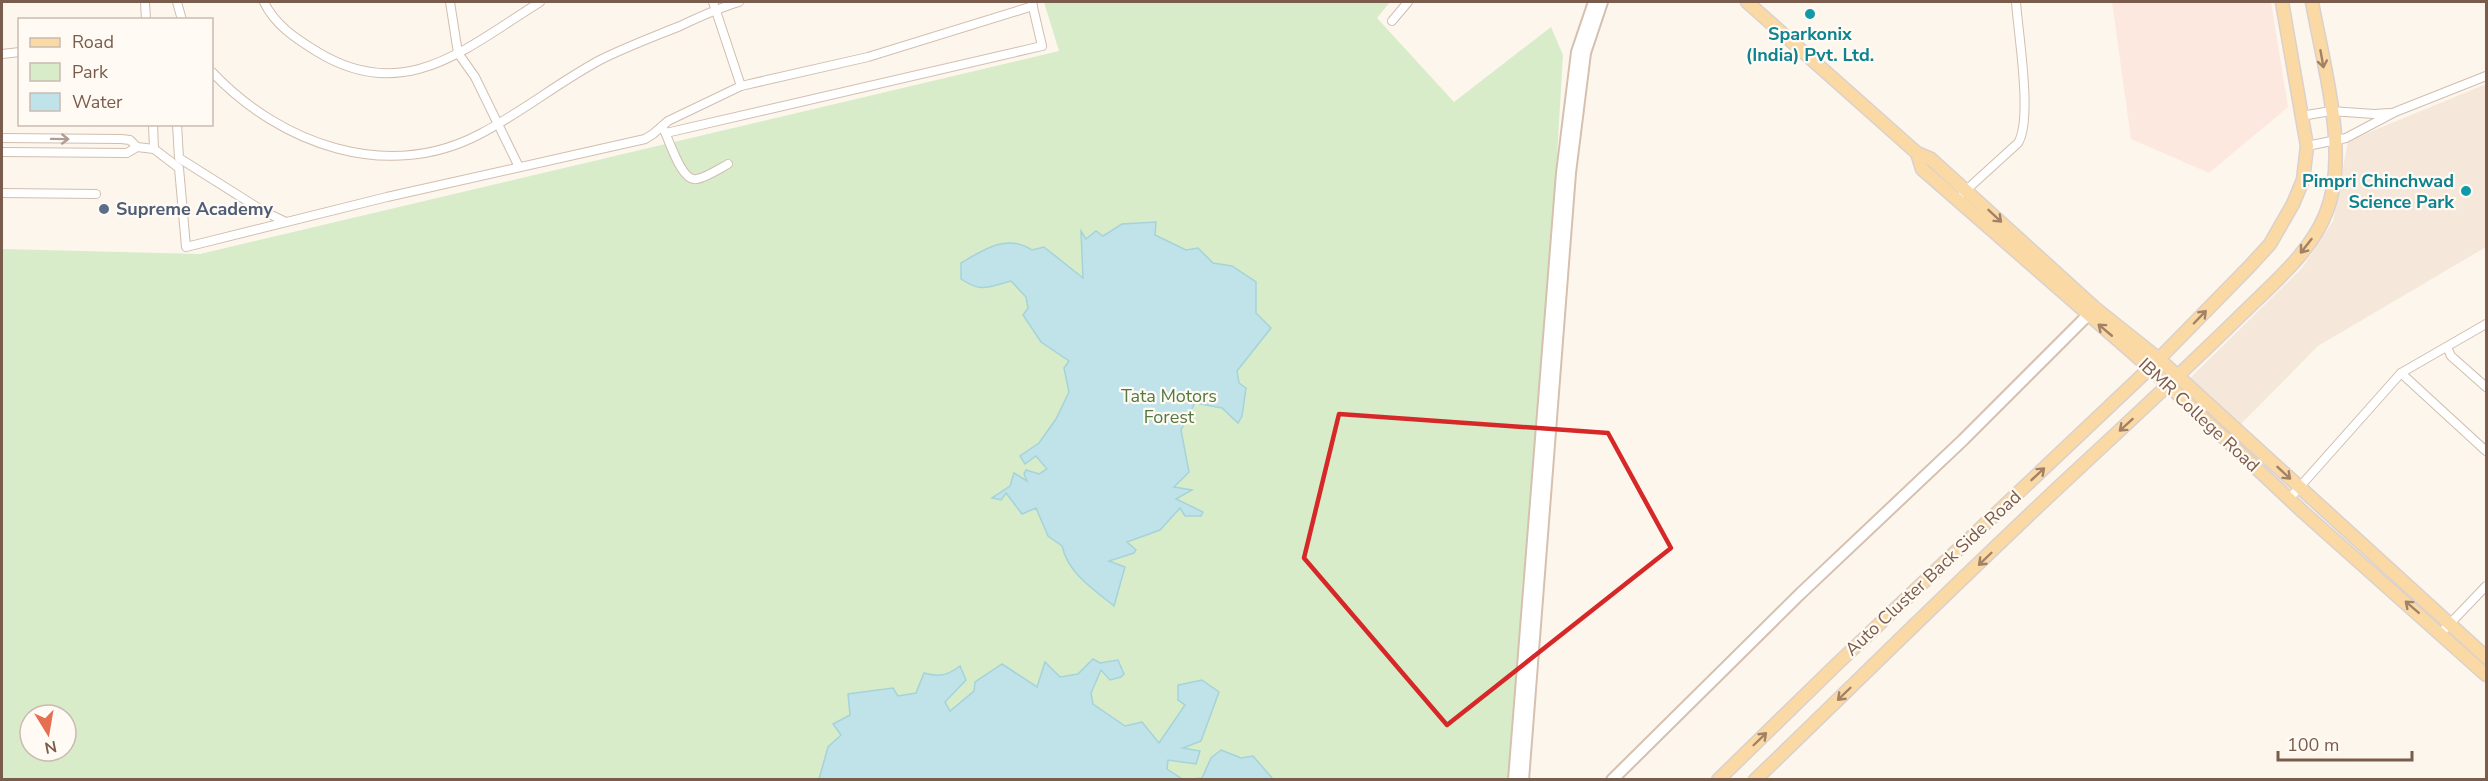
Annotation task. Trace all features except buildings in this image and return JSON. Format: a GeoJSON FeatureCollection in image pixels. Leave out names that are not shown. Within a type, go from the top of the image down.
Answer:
{"type":"FeatureCollection","features":[{"type":"Feature","properties":{"kind":"main road"},"geometry":{"type":"LineString","coordinates":[[1514,780],[1577,52],[1594,2]]}},
{"type":"Feature","properties":{"kind":"main road"},"geometry":{"type":"LineString","coordinates":[[1564,194],[1585,53],[1602,2]]}},
{"type":"Feature","properties":{"kind":"main road","name":"IBMR College Road"},"geometry":{"type":"LineString","coordinates":[[1747,2],[1917,153],[1931,159],[1962,194],[2092,312],[2289,499],[2487,675]]}},
{"type":"Feature","properties":{"kind":"main road","name":"Auto Cluster Back Side Road"},"geometry":{"type":"LineString","coordinates":[[1718,780],[1845,656],[2150,368],[2270,244],[2303,180],[2307,146],[2282,2]]}},
{"type":"Feature","properties":{"kind":"main road","name":"Auto Cluster Back Side Road"},"geometry":{"type":"LineString","coordinates":[[1755,780],[2075,472],[2170,386],[2272,285],[2312,238],[2326,214],[2336,181],[2336,141],[2312,2]]}},
{"type":"Feature","properties":{"kind":"main road"},"geometry":{"type":"LineString","coordinates":[[1612,780],[2092,312]]}},
{"type":"Feature","properties":{"kind":"main road","name":"IBMR College Road"},"geometry":{"type":"LineString","coordinates":[[2092,312],[2159,359],[2487,657]]}},
{"type":"Feature","properties":{"kind":"main road"},"geometry":{"type":"LineString","coordinates":[[1523,780],[1542,475]]}},
{"type":"Feature","properties":{"kind":"street"},"geometry":{"type":"LineString","coordinates":[[145,2],[146,18]]}},
{"type":"Feature","properties":{"kind":"street"},"geometry":{"type":"LineString","coordinates":[[177,2],[181,18]]}},
{"type":"Feature","properties":{"kind":"street"},"geometry":{"type":"LineString","coordinates":[[264,2],[285,30],[315,51],[346,67],[375,74],[406,73],[430,67],[458,53],[540,2]]}},
{"type":"Feature","properties":{"kind":"street"},"geometry":{"type":"LineString","coordinates":[[450,2],[458,53],[475,77],[519,167]]}},
{"type":"Feature","properties":{"kind":"street"},"geometry":{"type":"LineString","coordinates":[[713,2],[741,86]]}},
{"type":"Feature","properties":{"kind":"street"},"geometry":{"type":"LineString","coordinates":[[213,73],[229,91],[278,125],[318,145],[367,155],[417,154],[461,143],[499,123],[599,61],[739,2]]}},
{"type":"Feature","properties":{"kind":"street"},"geometry":{"type":"LineString","coordinates":[[1392,21],[1408,2]]}},
{"type":"Feature","properties":{"kind":"street"},"geometry":{"type":"LineString","coordinates":[[1962,194],[2018,143],[2023,135],[2025,113],[2016,2]]}},
{"type":"Feature","properties":{"kind":"street"},"geometry":{"type":"LineString","coordinates":[[137,147],[128,153],[2,152],[2,138],[130,140],[137,147],[154,149],[179,168],[186,247],[645,139],[664,129],[1042,45],[1033,4],[868,57],[741,86],[668,121],[664,129],[682,172],[688,178],[698,179],[728,164]]}},
{"type":"Feature","properties":{"kind":"street"},"geometry":{"type":"LineString","coordinates":[[2,54],[18,52]]}},
{"type":"Feature","properties":{"kind":"street"},"geometry":{"type":"LineString","coordinates":[[2307,146],[2336,141],[2359,133],[2395,112],[2487,76]]}},
{"type":"Feature","properties":{"kind":"street"},"geometry":{"type":"LineString","coordinates":[[2301,116],[2331,111],[2374,114],[2395,112]]}},
{"type":"Feature","properties":{"kind":"street"},"geometry":{"type":"LineString","coordinates":[[153,126],[154,149]]}},
{"type":"Feature","properties":{"kind":"street"},"geometry":{"type":"LineString","coordinates":[[177,126],[179,158],[263,211],[286,222]]}},
{"type":"Feature","properties":{"kind":"street"},"geometry":{"type":"LineString","coordinates":[[79,152],[80,139]]}},
{"type":"Feature","properties":{"kind":"street"},"geometry":{"type":"LineString","coordinates":[[2,193],[96,194]]}},
{"type":"Feature","properties":{"kind":"street"},"geometry":{"type":"LineString","coordinates":[[2289,499],[2402,373],[2487,324]]}},
{"type":"Feature","properties":{"kind":"street"},"geometry":{"type":"LineString","coordinates":[[2447,347],[2454,359],[2485,384]]}},
{"type":"Feature","properties":{"kind":"street"},"geometry":{"type":"LineString","coordinates":[[2402,373],[2487,451]]}},
{"type":"Feature","properties":{"kind":"street"},"geometry":{"type":"LineString","coordinates":[[2441,633],[2487,586]]}},
{"type":"Feature","properties":{"kind":"highlighted area"},"geometry":{"type":"Polygon","coordinates":[[[1339,414],[1608,433],[1671,548],[1447,725],[1304,558],[1339,414]]]}},
{"type":"Feature","properties":{"kind":"shaded area"},"geometry":{"type":"Polygon","coordinates":[[[2112,2],[2271,2],[2288,107],[2209,173],[2131,139],[2112,2]]]}},
{"type":"Feature","properties":{"kind":"shaded area"},"geometry":{"type":"Polygon","coordinates":[[[2486,84],[2486,247],[2318,346],[2239,426],[2190,378],[2302,268],[2333,221],[2348,141],[2486,84]]]}},
{"type":"Feature","properties":{"kind":"green space","name":"Tata Motors Forest"},"geometry":{"type":"Polygon","coordinates":[[[1044,2],[1390,2],[1377,18],[1454,102],[1551,27],[1563,55],[1520,779],[2,780],[2,249],[200,254],[1059,51],[1044,2]]]}},
{"type":"Feature","properties":{"kind":"water"},"geometry":{"type":"Polygon","coordinates":[[[1156,222],[1155,235],[1186,250],[1198,248],[1213,263],[1232,266],[1256,282],[1256,313],[1271,328],[1237,371],[1239,383],[1246,388],[1242,416],[1238,423],[1222,408],[1195,403],[1181,430],[1189,472],[1174,487],[1192,490],[1176,499],[1203,512],[1201,516],[1185,516],[1180,508],[1160,530],[1127,542],[1136,550],[1134,553],[1109,561],[1125,567],[1114,606],[1090,587],[1076,572],[1065,556],[1062,546],[1048,536],[1036,508],[1022,514],[1006,493],[1001,500],[992,498],[1010,486],[1014,473],[1027,481],[1024,474],[1026,470],[1039,474],[1047,469],[1036,456],[1025,464],[1020,456],[1039,443],[1056,419],[1069,392],[1064,368],[1069,361],[1041,342],[1023,315],[1028,308],[1026,297],[1011,281],[985,288],[974,286],[961,279],[961,263],[995,245],[1013,243],[1032,250],[1044,247],[1083,278],[1081,231],[1086,239],[1096,231],[1103,236],[1122,224],[1156,222]]]}},
{"type":"Feature","properties":{"kind":"water"},"geometry":{"type":"Polygon","coordinates":[[[1093,659],[1100,663],[1118,660],[1124,674],[1110,680],[1101,670],[1091,693],[1093,704],[1125,726],[1142,722],[1159,743],[1185,705],[1178,700],[1178,685],[1202,680],[1219,692],[1201,741],[1183,748],[1200,751],[1196,764],[1168,760],[1167,769],[1182,779],[819,779],[828,747],[841,735],[833,724],[850,715],[848,694],[893,688],[898,696],[916,693],[924,673],[943,675],[960,666],[966,680],[945,702],[950,711],[974,691],[975,682],[1002,664],[1037,687],[1045,662],[1060,677],[1078,674],[1093,659]]]}},
{"type":"Feature","properties":{"kind":"water"},"geometry":{"type":"Polygon","coordinates":[[[1221,750],[1241,758],[1253,756],[1273,779],[1193,779],[1202,778],[1211,758],[1221,750]]]}},
{"type":"Feature","properties":{"kind":"place","name":"Sparkonix (India) Pvt. Ltd."},"geometry":{"type":"Point","coordinates":[1810,14]}},
{"type":"Feature","properties":{"kind":"place","name":"Pimpri Chinchwad Science Park"},"geometry":{"type":"Point","coordinates":[2466,191]}},
{"type":"Feature","properties":{"kind":"place","name":"Supreme Academy"},"geometry":{"type":"Point","coordinates":[104,209]}}]}
